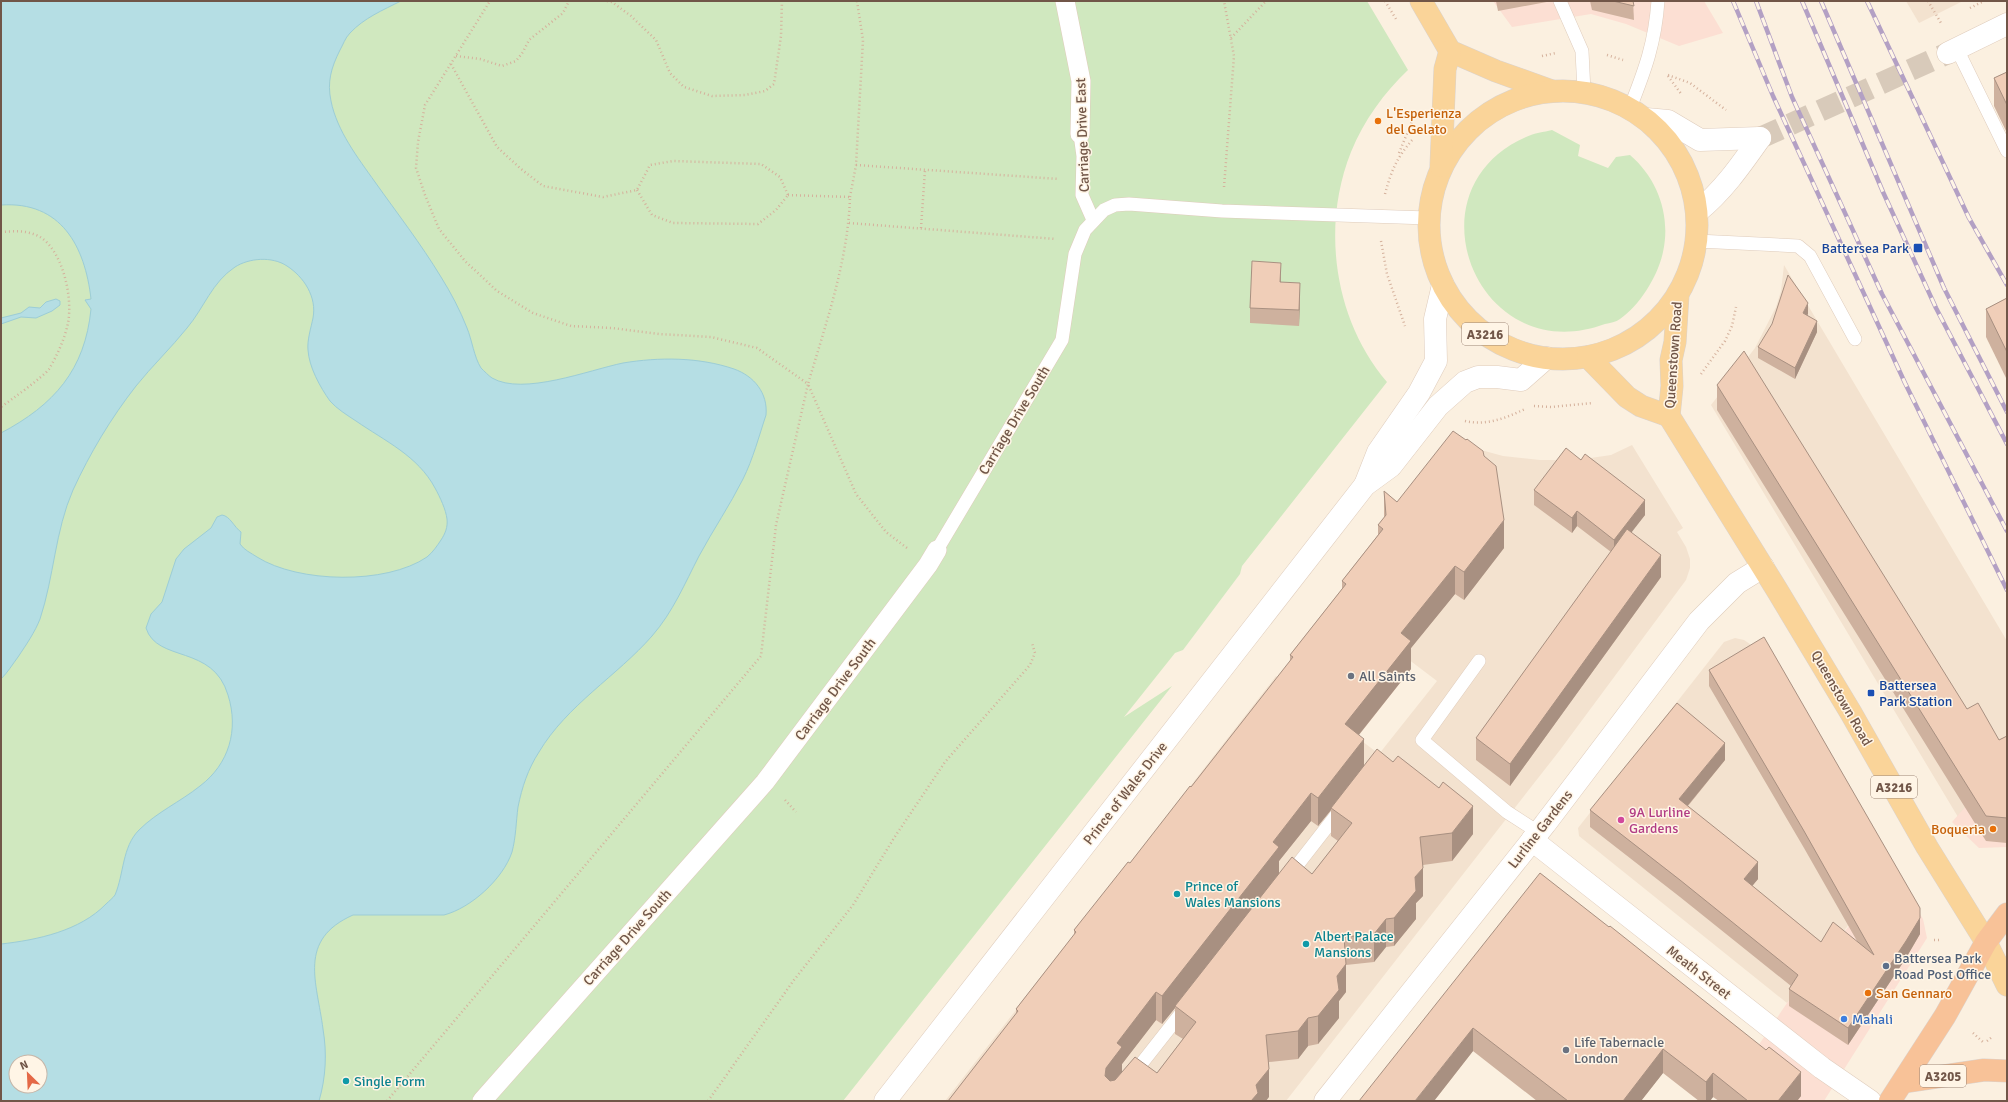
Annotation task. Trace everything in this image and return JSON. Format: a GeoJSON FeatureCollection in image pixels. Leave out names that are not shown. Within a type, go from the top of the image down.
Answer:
{"type":"FeatureCollection","features":[{"type":"Feature","properties":{"kind":"highway","name":"A3205"},"geometry":{"type":"LineString","coordinates":[[1890,1101],[1945,1016],[1986,942],[2007,914]]}},
{"type":"Feature","properties":{"kind":"highway","name":"A3205"},"geometry":{"type":"LineString","coordinates":[[1903,1082],[1984,1070],[2007,1071]]}},
{"type":"Feature","properties":{"kind":"main road"},"geometry":{"type":"LineString","coordinates":[[1421,1],[1450,51]]}},
{"type":"Feature","properties":{"kind":"main road","name":"A3216"},"geometry":{"type":"LineString","coordinates":[[1440,169],[1466,132],[1483,118],[1502,106],[1522,97],[1552,91],[1584,92],[1600,96],[1638,114],[1662,134],[1679,157],[1693,191],[1697,212],[1697,241],[1690,268],[1678,294],[1665,312],[1649,328],[1630,341],[1610,351],[1588,357],[1560,359],[1546,358],[1518,351],[1504,346],[1485,334],[1464,315],[1443,285],[1434,264],[1428,218],[1430,201],[1440,169],[1445,69],[1450,51],[1496,71],[1552,91]]}},
{"type":"Feature","properties":{"kind":"main road","name":"Queenstown Road"},"geometry":{"type":"LineString","coordinates":[[1668,416],[1672,386],[1671,360],[1675,342],[1678,294]]}},
{"type":"Feature","properties":{"kind":"main road","name":"Queenstown Road"},"geometry":{"type":"LineString","coordinates":[[1588,357],[1627,397],[1641,406],[1668,416],[1763,567],[1852,713],[1936,862],[1986,942],[2007,985]]}},
{"type":"Feature","properties":{"kind":"street","name":"Carriage Drive East"},"geometry":{"type":"LineString","coordinates":[[1065,1],[1081,81],[1080,134]]}},
{"type":"Feature","properties":{"kind":"street"},"geometry":{"type":"LineString","coordinates":[[1952,51],[2007,24]]}},
{"type":"Feature","properties":{"kind":"street"},"geometry":{"type":"LineString","coordinates":[[1638,114],[1668,120],[1700,140],[1760,138]]}},
{"type":"Feature","properties":{"kind":"street"},"geometry":{"type":"LineString","coordinates":[[1697,212],[1726,184],[1760,138]]}},
{"type":"Feature","properties":{"kind":"street","name":"Prince of Wales Drive"},"geometry":{"type":"LineString","coordinates":[[1365,485],[1378,452],[1419,393],[1436,361],[1435,319],[1443,285]]}},
{"type":"Feature","properties":{"kind":"street","name":"Prince of Wales Drive"},"geometry":{"type":"LineString","coordinates":[[885,1101],[1365,485],[1391,466],[1438,406],[1465,382],[1478,377],[1497,377],[1521,380],[1546,358]]}},
{"type":"Feature","properties":{"kind":"street","name":"Carriage Drive South"},"geometry":{"type":"LineString","coordinates":[[482,1101],[765,782],[933,557]]}},
{"type":"Feature","properties":{"kind":"street","name":"Lurline Gardens"},"geometry":{"type":"LineString","coordinates":[[1325,1101],[1535,836],[1699,621],[1737,583],[1763,567]]}},
{"type":"Feature","properties":{"kind":"street","name":"Meath Street"},"geometry":{"type":"LineString","coordinates":[[1535,836],[1822,1068],[1870,1101]]}},
{"type":"Feature","properties":{"kind":"lane"},"geometry":{"type":"LineString","coordinates":[[1560,1],[1582,52],[1584,92]]}},
{"type":"Feature","properties":{"kind":"lane"},"geometry":{"type":"LineString","coordinates":[[1638,114],[1656,26],[1658,1]]}},
{"type":"Feature","properties":{"kind":"lane"},"geometry":{"type":"LineString","coordinates":[[1952,51],[2007,150]]}},
{"type":"Feature","properties":{"kind":"lane","name":"Carriage Drive East"},"geometry":{"type":"LineString","coordinates":[[1080,134],[1082,195],[1093,220]]}},
{"type":"Feature","properties":{"kind":"lane"},"geometry":{"type":"LineString","coordinates":[[1093,220],[1104,210],[1116,205],[1129,204],[1222,211],[1428,218]]}},
{"type":"Feature","properties":{"kind":"lane","name":"Carriage Drive South"},"geometry":{"type":"LineString","coordinates":[[933,557],[1062,340],[1075,254],[1080,241],[1093,220]]}},
{"type":"Feature","properties":{"kind":"lane"},"geometry":{"type":"LineString","coordinates":[[1697,241],[1798,246],[1810,256],[1855,339]]}},
{"type":"Feature","properties":{"kind":"lane"},"geometry":{"type":"LineString","coordinates":[[1479,661],[1422,740],[1535,836]]}},
{"type":"Feature","properties":{"kind":"lane"},"geometry":{"type":"LineString","coordinates":[[1282,884],[1350,798]]}},
{"type":"Feature","properties":{"kind":"lane"},"geometry":{"type":"LineString","coordinates":[[1112,1101],[1195,996]]}},
{"type":"Feature","properties":{"kind":"path"},"geometry":{"type":"LineString","coordinates":[[490,1],[425,106],[418,142],[416,168],[439,229],[465,262],[497,291],[533,314],[571,326],[612,328],[659,334],[711,337],[757,348],[808,384],[856,494],[886,532],[933,557]]}},
{"type":"Feature","properties":{"kind":"path"},"geometry":{"type":"LineString","coordinates":[[456,56],[480,59],[502,66],[516,61],[523,52],[529,40],[563,13],[569,1]]}},
{"type":"Feature","properties":{"kind":"path"},"geometry":{"type":"LineString","coordinates":[[607,1],[612,2],[631,16],[656,40],[670,72],[684,87],[712,96],[745,95],[765,91],[774,84],[781,36],[782,1]]}},
{"type":"Feature","properties":{"kind":"path"},"geometry":{"type":"LineString","coordinates":[[387,1101],[761,656],[776,524],[808,384],[834,299],[849,223],[850,197],[856,165],[863,40],[856,1]]}},
{"type":"Feature","properties":{"kind":"path"},"geometry":{"type":"LineString","coordinates":[[1222,211],[1234,56],[1224,1]]}},
{"type":"Feature","properties":{"kind":"path"},"geometry":{"type":"LineString","coordinates":[[1231,38],[1266,1]]}},
{"type":"Feature","properties":{"kind":"path"},"geometry":{"type":"LineString","coordinates":[[1928,1],[1941,23]]}},
{"type":"Feature","properties":{"kind":"path"},"geometry":{"type":"LineString","coordinates":[[1535,57],[1566,51],[1582,52],[1607,55],[1647,66],[1690,83],[1760,138]]}},
{"type":"Feature","properties":{"kind":"path"},"geometry":{"type":"LineString","coordinates":[[451,64],[497,147],[521,169],[543,186],[578,194],[603,197],[637,190]]}},
{"type":"Feature","properties":{"kind":"path"},"geometry":{"type":"LineString","coordinates":[[1407,328],[1403,322],[1386,274],[1382,250],[1382,216],[1384,195],[1392,169],[1416,114]]}},
{"type":"Feature","properties":{"kind":"path"},"geometry":{"type":"LineString","coordinates":[[637,190],[650,165],[673,161],[761,164],[780,177],[788,195]]}},
{"type":"Feature","properties":{"kind":"path"},"geometry":{"type":"LineString","coordinates":[[856,165],[1082,180]]}},
{"type":"Feature","properties":{"kind":"path"},"geometry":{"type":"LineString","coordinates":[[921,228],[925,170]]}},
{"type":"Feature","properties":{"kind":"path"},"geometry":{"type":"LineString","coordinates":[[637,190],[652,215],[673,223],[758,224],[776,210],[788,195]]}},
{"type":"Feature","properties":{"kind":"path"},"geometry":{"type":"LineString","coordinates":[[788,195],[850,197]]}},
{"type":"Feature","properties":{"kind":"path"},"geometry":{"type":"LineString","coordinates":[[849,223],[1080,241]]}},
{"type":"Feature","properties":{"kind":"path"},"geometry":{"type":"LineString","coordinates":[[1,232],[22,231],[40,237],[52,248],[68,286],[68,323],[60,349],[48,370],[1,407]]}},
{"type":"Feature","properties":{"kind":"path"},"geometry":{"type":"LineString","coordinates":[[1700,377],[1725,341],[1732,326],[1736,307]]}},
{"type":"Feature","properties":{"kind":"path"},"geometry":{"type":"LineString","coordinates":[[1462,421],[1475,424],[1504,419],[1533,406],[1551,407],[1627,397]]}},
{"type":"Feature","properties":{"kind":"path"},"geometry":{"type":"LineString","coordinates":[[708,1101],[794,980],[853,905],[894,838],[945,762],[1030,665],[1035,653],[1032,643]]}},
{"type":"Feature","properties":{"kind":"path"},"geometry":{"type":"LineString","coordinates":[[1934,940],[1941,940]]}},
{"type":"Feature","properties":{"kind":"path"},"geometry":{"type":"LineString","coordinates":[[1907,994],[1915,997]]}},
{"type":"Feature","properties":{"kind":"path"},"geometry":{"type":"LineString","coordinates":[[1973,1033],[1985,1044]]}},
{"type":"Feature","properties":{"kind":"shaded area"},"geometry":{"type":"Polygon","coordinates":[[[1493,1],[1704,1],[1723,33],[1679,46],[1626,24],[1591,14],[1512,27],[1493,1]]]}},
{"type":"Feature","properties":{"kind":"shaded area"},"geometry":{"type":"Polygon","coordinates":[[[1906,1],[1963,1],[1919,23],[1906,1]]]}},
{"type":"Feature","properties":{"kind":"shaded area"},"geometry":{"type":"Polygon","coordinates":[[[1784,265],[2007,641],[2007,760],[1958,817],[1711,405],[1755,348],[1776,307],[1781,291],[1784,265]]]}},
{"type":"Feature","properties":{"kind":"shaded area"},"geometry":{"type":"Polygon","coordinates":[[[1632,445],[1683,528],[1677,532],[1686,547],[1690,559],[1690,568],[1686,580],[1560,750],[1286,1101],[945,1101],[1276,676],[1379,754],[1437,681],[1334,603],[1481,450],[1503,456],[1540,460],[1577,460],[1611,455],[1632,445]]]}},
{"type":"Feature","properties":{"kind":"shaded area"},"geometry":{"type":"Polygon","coordinates":[[[1735,638],[1744,640],[1750,644],[1888,875],[1787,1003],[1579,836],[1578,828],[1724,642],[1735,638]]]}},
{"type":"Feature","properties":{"kind":"shaded area"},"geometry":{"type":"Polygon","coordinates":[[[2007,760],[2007,847],[1979,848],[1952,822],[2007,760]]]}},
{"type":"Feature","properties":{"kind":"shaded area"},"geometry":{"type":"Polygon","coordinates":[[[1893,871],[1923,919],[1927,938],[1824,1101],[1716,1101],[1754,1052],[1787,1003],[1893,871]]]}},
{"type":"Feature","properties":{"kind":"green space"},"geometry":{"type":"Polygon","coordinates":[[[1,1],[1367,1],[1408,70],[1375,108],[1356,140],[1342,181],[1337,211],[1335,241],[1338,272],[1344,302],[1355,330],[1369,357],[1387,382],[1242,566],[1240,574],[1183,650],[1175,653],[1124,717],[1172,686],[843,1101],[1,1101],[1,1]]]}},
{"type":"Feature","properties":{"kind":"green space"},"geometry":{"type":"Polygon","coordinates":[[[1552,130],[1580,145],[1578,156],[1608,168],[1616,157],[1630,155],[1648,175],[1655,187],[1660,199],[1665,225],[1665,238],[1661,261],[1647,289],[1634,306],[1615,322],[1560,332],[1522,322],[1492,299],[1472,268],[1464,232],[1469,195],[1489,162],[1526,137],[1552,130]]]}},
{"type":"Feature","properties":{"kind":"water"},"geometry":{"type":"Polygon","coordinates":[[[1,1],[401,1],[368,19],[355,28],[347,37],[332,69],[329,88],[331,101],[338,123],[349,144],[409,229],[448,289],[464,321],[481,368],[492,378],[505,383],[521,384],[556,380],[623,363],[637,361],[665,359],[693,360],[721,365],[741,372],[748,376],[758,386],[765,400],[766,415],[747,471],[666,617],[652,636],[638,651],[578,705],[550,735],[535,758],[526,778],[518,807],[512,852],[508,862],[494,882],[465,906],[444,915],[353,915],[335,925],[324,937],[317,950],[315,964],[315,979],[324,1038],[325,1056],[323,1083],[319,1101],[1,1101],[1,944],[29,940],[57,933],[84,921],[96,913],[115,895],[126,852],[133,837],[153,818],[200,786],[210,777],[225,757],[232,733],[232,721],[228,695],[221,679],[210,668],[198,661],[161,646],[152,639],[146,628],[151,614],[162,602],[176,559],[184,549],[211,528],[217,517],[222,515],[227,517],[241,532],[240,544],[244,548],[274,566],[318,576],[366,576],[410,566],[427,557],[438,544],[446,530],[447,519],[444,508],[435,488],[420,467],[400,450],[339,409],[326,395],[310,363],[308,342],[314,310],[311,295],[304,282],[287,266],[275,261],[261,259],[241,264],[227,273],[220,280],[187,328],[136,386],[94,449],[73,490],[67,506],[58,538],[49,587],[40,619],[24,648],[1,679],[1,433],[37,410],[51,398],[64,383],[74,368],[82,350],[88,331],[91,309],[85,300],[91,299],[88,280],[83,261],[76,245],[66,231],[54,219],[40,211],[22,206],[1,205],[1,1]]]}},
{"type":"Feature","properties":{"kind":"water"},"geometry":{"type":"Polygon","coordinates":[[[56,299],[60,301],[60,305],[52,311],[36,318],[21,317],[1,324],[1,318],[21,313],[29,307],[40,308],[46,302],[56,299]]]}},
{"type":"Feature","properties":{"kind":"building"},"geometry":{"type":"Polygon","coordinates":[[[1613,1],[1633,1],[1634,6],[1613,1]]]}},
{"type":"Feature","properties":{"kind":"building"},"geometry":{"type":"Polygon","coordinates":[[[2007,72],[2007,105],[1994,78],[2007,72]]]}},
{"type":"Feature","properties":{"kind":"building"},"geometry":{"type":"Polygon","coordinates":[[[1252,261],[1281,263],[1280,282],[1300,283],[1299,310],[1250,308],[1252,261]]]}},
{"type":"Feature","properties":{"kind":"building"},"geometry":{"type":"Polygon","coordinates":[[[1788,275],[1808,303],[1803,313],[1817,321],[1795,368],[1758,347],[1772,324],[1788,275]]]}},
{"type":"Feature","properties":{"kind":"building"},"geometry":{"type":"Polygon","coordinates":[[[2007,298],[2007,352],[1986,309],[2007,298]]]}},
{"type":"Feature","properties":{"kind":"building"},"geometry":{"type":"Polygon","coordinates":[[[1744,351],[1967,709],[1978,703],[1999,740],[2007,736],[2007,818],[1986,816],[1717,385],[1744,351]]]}},
{"type":"Feature","properties":{"kind":"building"},"geometry":{"type":"Polygon","coordinates":[[[1453,431],[1483,451],[1484,456],[1496,466],[1504,520],[1464,572],[1455,566],[1401,633],[1411,641],[1345,724],[1364,739],[1318,798],[1311,793],[1273,842],[1279,847],[1162,996],[1156,992],[1117,1043],[1122,1047],[1106,1068],[1105,1076],[1110,1081],[1115,1080],[1135,1057],[1157,1073],[1196,1022],[1175,1006],[1292,857],[1312,874],[1352,823],[1331,808],[1377,749],[1393,762],[1398,756],[1439,788],[1443,782],[1473,806],[1452,833],[1420,837],[1423,868],[1415,877],[1416,891],[1394,918],[1386,919],[1374,934],[1344,937],[1346,964],[1337,976],[1339,990],[1318,1016],[1308,1018],[1298,1031],[1266,1035],[1269,1069],[1256,1085],[1258,1093],[1251,1101],[948,1101],[1018,1011],[1016,1009],[1076,932],[1074,930],[1128,862],[1130,863],[1190,786],[1191,787],[1293,657],[1290,655],[1346,584],[1342,581],[1383,529],[1378,525],[1386,515],[1384,491],[1397,502],[1453,431]]]}},
{"type":"Feature","properties":{"kind":"building"},"geometry":{"type":"Polygon","coordinates":[[[1566,448],[1581,460],[1585,454],[1645,500],[1614,540],[1577,511],[1572,518],[1534,490],[1566,448]]]}},
{"type":"Feature","properties":{"kind":"building"},"geometry":{"type":"Polygon","coordinates":[[[1627,529],[1661,555],[1510,764],[1476,738],[1627,529]]]}},
{"type":"Feature","properties":{"kind":"building"},"geometry":{"type":"Polygon","coordinates":[[[1764,637],[1920,908],[1920,918],[1848,1028],[1789,989],[1798,975],[1590,810],[1677,703],[1725,743],[1679,799],[1758,862],[1744,879],[1821,942],[1833,922],[1874,955],[1804,831],[1709,670],[1764,637]]]}},
{"type":"Feature","properties":{"kind":"building"},"geometry":{"type":"Polygon","coordinates":[[[1540,873],[1609,927],[1610,926],[1766,1050],[1769,1047],[1801,1072],[1778,1101],[1748,1101],[1713,1073],[1706,1082],[1663,1049],[1623,1101],[1568,1101],[1473,1028],[1415,1101],[1359,1101],[1540,873]]]}},
{"type":"Feature","properties":{"kind":"tunnel"},"geometry":{"type":"LineString","coordinates":[[1760,138],[1948,53]]}},
{"type":"Feature","properties":{"kind":"railway"},"geometry":{"type":"LineString","coordinates":[[1733,1],[1773,96],[1905,383],[2007,590]]}},
{"type":"Feature","properties":{"kind":"railway"},"geometry":{"type":"LineString","coordinates":[[1756,1],[1792,97],[1882,294],[2007,531]]}},
{"type":"Feature","properties":{"kind":"railway"},"geometry":{"type":"LineString","coordinates":[[1802,1],[1883,192],[1936,308],[2007,444]]}},
{"type":"Feature","properties":{"kind":"railway"},"geometry":{"type":"LineString","coordinates":[[1821,1],[1944,288],[2007,412]]}},
{"type":"Feature","properties":{"kind":"railway"},"geometry":{"type":"LineString","coordinates":[[1867,1],[1969,218],[2007,285]]}},
{"type":"Feature","properties":{"kind":"place","name":"L'Esperienza del Gelato"},"geometry":{"type":"Point","coordinates":[1378,121]}},
{"type":"Feature","properties":{"kind":"place","name":"Battersea Park"},"geometry":{"type":"Point","coordinates":[1918,248]}},
{"type":"Feature","properties":{"kind":"place","name":"All Saints"},"geometry":{"type":"Point","coordinates":[1351,676]}},
{"type":"Feature","properties":{"kind":"place","name":"Battersea Park Station"},"geometry":{"type":"Point","coordinates":[1871,693]}},
{"type":"Feature","properties":{"kind":"place","name":"9A Lurline Gardens"},"geometry":{"type":"Point","coordinates":[1621,820]}},
{"type":"Feature","properties":{"kind":"place","name":"Boqueria"},"geometry":{"type":"Point","coordinates":[1993,829]}},
{"type":"Feature","properties":{"kind":"place","name":"Prince of Wales Mansions"},"geometry":{"type":"Point","coordinates":[1177,894]}},
{"type":"Feature","properties":{"kind":"place","name":"Albert Palace Mansions"},"geometry":{"type":"Point","coordinates":[1306,944]}},
{"type":"Feature","properties":{"kind":"place","name":"Battersea Park Road Post Office"},"geometry":{"type":"Point","coordinates":[1886,966]}},
{"type":"Feature","properties":{"kind":"place","name":"San Gennaro"},"geometry":{"type":"Point","coordinates":[1868,993]}},
{"type":"Feature","properties":{"kind":"place","name":"Mahali"},"geometry":{"type":"Point","coordinates":[1844,1019]}},
{"type":"Feature","properties":{"kind":"place","name":"Life Tabernacle London"},"geometry":{"type":"Point","coordinates":[1566,1050]}},
{"type":"Feature","properties":{"kind":"place","name":"Single Form"},"geometry":{"type":"Point","coordinates":[346,1081]}}]}
